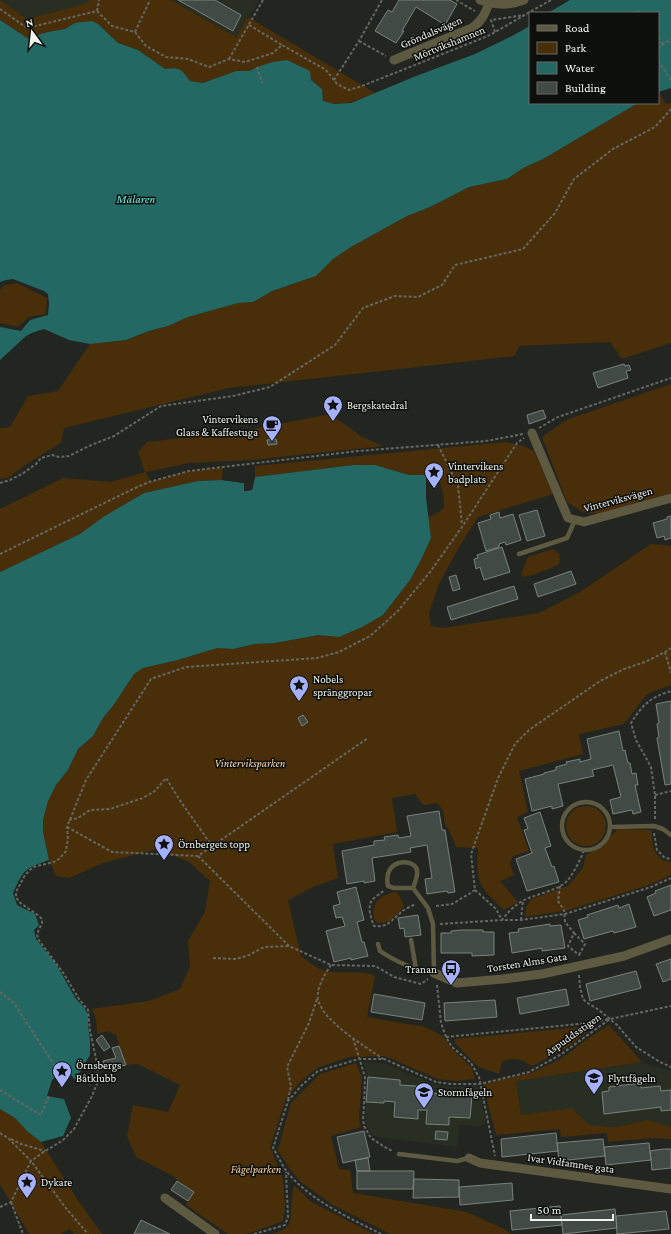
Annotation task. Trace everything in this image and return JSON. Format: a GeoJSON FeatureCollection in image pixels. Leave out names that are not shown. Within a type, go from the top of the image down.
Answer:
{"type":"FeatureCollection","features":[{"type":"Feature","properties":{"kind":"street","name":"Gröndalsvägen"},"geometry":{"type":"LineString","coordinates":[[394,60],[472,28],[478,24],[484,16],[484,2],[506,5],[524,0]]}},
{"type":"Feature","properties":{"kind":"street","name":"Vinterviksvägen"},"geometry":{"type":"LineString","coordinates":[[532,433],[568,518],[584,522],[671,498]]}},
{"type":"Feature","properties":{"kind":"street","name":"Torsten Alms Gata"},"geometry":{"type":"LineString","coordinates":[[434,974],[457,982],[503,979],[542,974],[624,956],[671,939]]}},
{"type":"Feature","properties":{"kind":"street","name":"Ivar Vidfamnes gata"},"geometry":{"type":"LineString","coordinates":[[469,1158],[480,1163],[671,1189]]}},
{"type":"Feature","properties":{"kind":"street"},"geometry":{"type":"LineString","coordinates":[[165,1198],[215,1234]]}},
{"type":"Feature","properties":{"kind":"lane"},"geometry":{"type":"LineString","coordinates":[[519,554],[567,538],[575,520]]}},
{"type":"Feature","properties":{"kind":"lane"},"geometry":{"type":"LineString","coordinates":[[585,802],[593,803],[600,806],[606,812],[610,827],[608,836],[602,844],[594,848],[584,850],[576,848],[565,837],[562,830],[562,821],[570,808],[585,802]]}},
{"type":"Feature","properties":{"kind":"lane"},"geometry":{"type":"LineString","coordinates":[[610,827],[654,826],[663,829],[671,835]]}},
{"type":"Feature","properties":{"kind":"lane"},"geometry":{"type":"LineString","coordinates":[[406,862],[413,864],[417,872],[416,881],[413,888],[394,888],[388,886],[388,871],[394,864],[406,862]]}},
{"type":"Feature","properties":{"kind":"lane"},"geometry":{"type":"LineString","coordinates":[[378,944],[380,951],[394,961],[434,974],[433,924],[428,908],[413,888]]}},
{"type":"Feature","properties":{"kind":"lane"},"geometry":{"type":"LineString","coordinates":[[411,940],[416,969]]}},
{"type":"Feature","properties":{"kind":"lane"},"geometry":{"type":"LineString","coordinates":[[399,1154],[457,1161],[469,1158]]}},
{"type":"Feature","properties":{"kind":"path"},"geometry":{"type":"LineString","coordinates":[[97,11],[99,0]]}},
{"type":"Feature","properties":{"kind":"path"},"geometry":{"type":"LineString","coordinates":[[135,32],[150,0]]}},
{"type":"Feature","properties":{"kind":"path"},"geometry":{"type":"LineString","coordinates":[[229,59],[263,0]]}},
{"type":"Feature","properties":{"kind":"path"},"geometry":{"type":"LineString","coordinates":[[249,25],[326,70],[334,80],[359,41],[382,0]]}},
{"type":"Feature","properties":{"kind":"path"},"geometry":{"type":"LineString","coordinates":[[456,0],[476,12]]}},
{"type":"Feature","properties":{"kind":"path","name":"Mörtvikshamnen"},"geometry":{"type":"LineString","coordinates":[[529,12],[550,0]]}},
{"type":"Feature","properties":{"kind":"path"},"geometry":{"type":"LineString","coordinates":[[0,9],[27,28],[97,11]]}},
{"type":"Feature","properties":{"kind":"path"},"geometry":{"type":"LineString","coordinates":[[97,11],[112,26],[135,32],[146,46],[166,57],[188,59],[209,67],[229,59],[245,62],[273,53],[282,45]]}},
{"type":"Feature","properties":{"kind":"path","name":"Mörtvikshamnen"},"geometry":{"type":"LineString","coordinates":[[334,80],[337,84],[349,90],[362,86],[488,36],[529,12]]}},
{"type":"Feature","properties":{"kind":"path"},"geometry":{"type":"LineString","coordinates":[[495,32],[491,20],[526,14]]}},
{"type":"Feature","properties":{"kind":"path"},"geometry":{"type":"LineString","coordinates":[[659,39],[663,45]]}},
{"type":"Feature","properties":{"kind":"path"},"geometry":{"type":"LineString","coordinates":[[659,47],[671,39]]}},
{"type":"Feature","properties":{"kind":"path"},"geometry":{"type":"LineString","coordinates":[[359,41],[394,60]]}},
{"type":"Feature","properties":{"kind":"path"},"geometry":{"type":"LineString","coordinates":[[659,62],[671,80]]}},
{"type":"Feature","properties":{"kind":"path"},"geometry":{"type":"LineString","coordinates":[[257,67],[262,83]]}},
{"type":"Feature","properties":{"kind":"path"},"geometry":{"type":"LineString","coordinates":[[0,482],[10,480],[22,474],[41,458],[52,454],[59,457],[69,456],[114,436],[161,406],[233,396],[270,388],[334,345],[363,308],[395,296],[418,297],[442,285],[455,265],[523,249],[555,213],[574,179],[613,149],[655,127],[671,109]]}},
{"type":"Feature","properties":{"kind":"path"},"geometry":{"type":"LineString","coordinates":[[0,1207],[11,1202],[31,1161],[62,1141],[74,1129],[92,1096],[98,1081],[98,1068],[90,1031],[88,1010],[79,1000],[64,974],[38,939],[37,934],[42,923],[42,919],[19,902],[16,897],[16,892],[25,875],[33,867],[54,862],[63,855],[67,847],[67,827],[69,820],[86,780],[151,679],[186,667],[317,658],[339,652],[370,636],[397,612],[430,572],[517,444],[537,429],[558,417],[671,378]]}},
{"type":"Feature","properties":{"kind":"path"},"geometry":{"type":"LineString","coordinates":[[0,554],[133,489],[149,482],[189,471],[358,451],[486,441],[532,433]]}},
{"type":"Feature","properties":{"kind":"path"},"geometry":{"type":"LineString","coordinates":[[438,445],[458,486],[462,527]]}},
{"type":"Feature","properties":{"kind":"path"},"geometry":{"type":"LineString","coordinates":[[502,920],[496,909],[475,890],[471,854],[498,778],[516,744],[529,730],[600,681],[624,669],[645,662],[671,648]]}},
{"type":"Feature","properties":{"kind":"path"},"geometry":{"type":"LineString","coordinates":[[665,652],[671,673]]}},
{"type":"Feature","properties":{"kind":"path"},"geometry":{"type":"LineString","coordinates":[[671,692],[659,695],[649,702],[638,711],[632,723],[636,740],[651,767],[655,796],[654,840],[657,850],[665,858],[671,859]]}},
{"type":"Feature","properties":{"kind":"path"},"geometry":{"type":"LineString","coordinates":[[67,827],[112,852],[198,856],[368,738]]}},
{"type":"Feature","properties":{"kind":"path"},"geometry":{"type":"LineString","coordinates":[[69,820],[78,818],[90,810],[110,809],[144,798],[155,791],[166,778],[212,846]]}},
{"type":"Feature","properties":{"kind":"path"},"geometry":{"type":"LineString","coordinates":[[655,796],[671,791]]}},
{"type":"Feature","properties":{"kind":"path"},"geometry":{"type":"LineString","coordinates":[[502,920],[508,911],[523,900],[560,886],[567,880],[578,864],[584,850]]}},
{"type":"Feature","properties":{"kind":"path"},"geometry":{"type":"LineString","coordinates":[[198,856],[289,946],[330,965],[375,966],[394,978],[421,984],[434,974]]}},
{"type":"Feature","properties":{"kind":"path"},"geometry":{"type":"LineString","coordinates":[[433,924],[521,920],[564,914],[651,887],[671,878]]}},
{"type":"Feature","properties":{"kind":"path"},"geometry":{"type":"LineString","coordinates":[[388,886],[372,900],[370,909],[371,920],[374,926],[382,927],[391,922],[405,909],[423,901]]}},
{"type":"Feature","properties":{"kind":"path"},"geometry":{"type":"LineString","coordinates":[[560,886],[558,901],[564,910],[565,922],[586,944],[578,955],[580,987],[583,999],[617,1025],[636,1047],[671,1067]]}},
{"type":"Feature","properties":{"kind":"path"},"geometry":{"type":"LineString","coordinates":[[428,908],[452,904],[475,890]]}},
{"type":"Feature","properties":{"kind":"path"},"geometry":{"type":"LineString","coordinates":[[521,920],[523,900]]}},
{"type":"Feature","properties":{"kind":"path"},"geometry":{"type":"LineString","coordinates":[[574,932],[568,946],[578,955]]}},
{"type":"Feature","properties":{"kind":"path"},"geometry":{"type":"LineString","coordinates":[[213,958],[235,959],[247,956],[264,947],[289,946]]}},
{"type":"Feature","properties":{"kind":"path"},"geometry":{"type":"LineString","coordinates":[[288,1101],[291,1086],[287,1067],[309,1023],[318,998],[321,980],[330,965]]}},
{"type":"Feature","properties":{"kind":"path"},"geometry":{"type":"LineString","coordinates":[[0,992],[14,1003],[60,1074]]}},
{"type":"Feature","properties":{"kind":"path"},"geometry":{"type":"LineString","coordinates":[[438,994],[441,1023],[446,1037],[452,1047],[471,1063],[479,1077],[497,1165]]}},
{"type":"Feature","properties":{"kind":"path"},"geometry":{"type":"LineString","coordinates":[[318,998],[320,1005],[329,1018],[353,1038],[384,1059]]}},
{"type":"Feature","properties":{"kind":"path","name":"Aspuddsstigen"},"geometry":{"type":"LineString","coordinates":[[381,1234],[332,1208],[300,1186],[286,1171],[273,1148],[288,1101],[302,1085],[318,1071],[358,1059],[384,1059],[436,1082],[451,1084],[480,1084],[529,1072],[560,1055],[610,1019],[671,1006]]}},
{"type":"Feature","properties":{"kind":"path"},"geometry":{"type":"LineString","coordinates":[[446,1037],[588,1023],[610,1019]]}},
{"type":"Feature","properties":{"kind":"path"},"geometry":{"type":"LineString","coordinates":[[353,1038],[358,1059],[365,1077],[362,1119],[364,1126],[371,1138],[399,1154]]}},
{"type":"Feature","properties":{"kind":"path"},"geometry":{"type":"LineString","coordinates":[[0,1090],[41,1115],[49,1096]]}},
{"type":"Feature","properties":{"kind":"path"},"geometry":{"type":"LineString","coordinates":[[0,1133],[21,1144],[45,1151]]}},
{"type":"Feature","properties":{"kind":"path"},"geometry":{"type":"LineString","coordinates":[[8,1138],[31,1161],[65,1207],[88,1234]]}},
{"type":"Feature","properties":{"kind":"path"},"geometry":{"type":"LineString","coordinates":[[254,1234],[285,1225],[288,1217],[286,1171]]}},
{"type":"Feature","properties":{"kind":"path"},"geometry":{"type":"LineString","coordinates":[[11,1202],[23,1234]]}},
{"type":"Feature","properties":{"kind":"shaded area"},"geometry":{"type":"Polygon","coordinates":[[[0,0],[89,0],[87,3],[27,19],[0,0]]]}},
{"type":"Feature","properties":{"kind":"shaded area"},"geometry":{"type":"Polygon","coordinates":[[[171,0],[259,0],[236,37],[171,0]]]}},
{"type":"Feature","properties":{"kind":"shaded area","name":"Stormfågeln"},"geometry":{"type":"Polygon","coordinates":[[[363,1062],[386,1064],[436,1085],[451,1087],[474,1086],[479,1088],[486,1123],[482,1126],[459,1125],[457,1147],[372,1136],[365,1124],[368,1077],[363,1062]]]}},
{"type":"Feature","properties":{"kind":"shaded area","name":"Flyttfågeln"},"geometry":{"type":"Polygon","coordinates":[[[642,1062],[671,1071],[671,1127],[649,1120],[615,1127],[589,1125],[572,1108],[521,1116],[516,1081],[642,1062]]]}},
{"type":"Feature","properties":{"kind":"green space"},"geometry":{"type":"Polygon","coordinates":[[[0,0],[27,19],[87,3],[89,0],[171,0],[236,37],[248,17],[375,93],[350,102],[337,104],[330,103],[323,101],[322,89],[311,80],[257,67],[250,71],[236,71],[203,83],[190,81],[180,70],[174,68],[165,69],[138,50],[118,43],[98,24],[75,23],[65,29],[26,38],[0,20],[0,0]]]}},
{"type":"Feature","properties":{"kind":"green space"},"geometry":{"type":"Polygon","coordinates":[[[659,94],[666,104],[671,103],[671,343],[622,359],[610,342],[519,346],[514,356],[229,388],[64,428],[61,443],[25,465],[8,478],[0,479],[0,428],[10,427],[28,396],[58,391],[90,344],[127,340],[149,331],[168,326],[188,317],[238,303],[253,302],[272,291],[316,276],[333,259],[351,247],[407,216],[430,207],[469,187],[507,179],[523,168],[543,159],[636,104],[659,104],[659,94]]]}},
{"type":"Feature","properties":{"kind":"green space"},"geometry":{"type":"Polygon","coordinates":[[[17,283],[47,298],[46,314],[29,317],[18,327],[0,323],[0,290],[5,285],[17,283]]]}},
{"type":"Feature","properties":{"kind":"green space"},"geometry":{"type":"Polygon","coordinates":[[[671,384],[671,493],[598,514],[583,512],[567,502],[542,437],[566,420],[671,384]]]}},
{"type":"Feature","properties":{"kind":"green space"},"geometry":{"type":"Polygon","coordinates":[[[330,414],[362,437],[383,446],[251,460],[189,463],[146,472],[150,482],[189,471],[223,467],[222,480],[198,481],[144,493],[103,517],[80,534],[0,572],[0,509],[63,478],[111,482],[145,472],[138,452],[147,442],[242,431],[330,414]]]}},
{"type":"Feature","properties":{"kind":"green space","name":"Vinterviksparken"},"geometry":{"type":"Polygon","coordinates":[[[506,442],[523,446],[534,451],[553,494],[478,517],[459,547],[439,584],[429,613],[431,626],[443,628],[539,613],[580,592],[651,544],[671,546],[671,685],[647,694],[624,724],[579,734],[583,754],[519,771],[528,812],[517,817],[529,851],[513,856],[510,863],[514,875],[500,881],[518,902],[504,910],[489,895],[481,884],[478,870],[478,848],[456,847],[445,824],[443,810],[437,803],[423,805],[415,794],[392,798],[397,832],[333,844],[338,878],[315,886],[288,900],[301,956],[322,970],[363,973],[375,976],[367,1017],[425,1027],[443,1036],[451,1048],[472,1068],[475,1079],[456,1081],[438,1079],[385,1056],[349,1057],[317,1068],[300,1082],[286,1099],[270,1147],[283,1179],[285,1205],[283,1221],[247,1234],[228,1234],[186,1205],[194,1192],[171,1175],[136,1157],[127,1136],[133,1105],[168,1112],[180,1085],[138,1064],[126,1065],[116,1035],[108,1031],[97,1034],[96,1019],[92,1009],[149,1001],[180,989],[190,966],[188,941],[205,912],[210,881],[189,862],[157,849],[103,863],[69,878],[56,876],[49,860],[43,832],[43,820],[48,801],[56,785],[68,770],[78,749],[93,736],[103,718],[134,674],[143,668],[178,660],[217,648],[233,649],[255,644],[275,643],[319,635],[339,637],[383,615],[410,580],[421,560],[431,538],[428,517],[436,514],[444,508],[444,499],[440,483],[435,475],[409,475],[375,465],[353,465],[255,477],[255,466],[506,442]]]}},
{"type":"Feature","properties":{"kind":"green space"},"geometry":{"type":"Polygon","coordinates":[[[553,549],[559,554],[560,560],[558,565],[533,575],[522,577],[521,574],[528,557],[553,549]]]}},
{"type":"Feature","properties":{"kind":"green space"},"geometry":{"type":"Polygon","coordinates":[[[590,806],[597,809],[603,815],[606,826],[605,834],[597,843],[590,846],[582,846],[575,843],[567,834],[566,822],[569,815],[578,807],[590,806]]]}},
{"type":"Feature","properties":{"kind":"green space"},"geometry":{"type":"Polygon","coordinates":[[[618,829],[652,830],[653,844],[657,854],[663,861],[671,862],[671,875],[649,885],[568,910],[525,917],[526,907],[531,899],[568,886],[583,868],[586,855],[603,846],[618,829]]]}},
{"type":"Feature","properties":{"kind":"green space"},"geometry":{"type":"Polygon","coordinates":[[[394,892],[398,893],[404,906],[389,921],[385,923],[378,922],[375,920],[373,913],[375,905],[382,896],[394,892]]]}},
{"type":"Feature","properties":{"kind":"green space"},"geometry":{"type":"Polygon","coordinates":[[[609,1025],[642,1062],[516,1081],[521,1115],[572,1108],[589,1125],[615,1127],[649,1120],[671,1127],[671,1139],[652,1138],[608,1142],[607,1133],[561,1137],[560,1129],[496,1135],[483,1084],[531,1073],[561,1059],[609,1025]]]}},
{"type":"Feature","properties":{"kind":"green space"},"geometry":{"type":"Polygon","coordinates":[[[591,1026],[572,1044],[532,1066],[514,1059],[502,1062],[499,1074],[477,1066],[456,1044],[454,1039],[591,1026]]]}},
{"type":"Feature","properties":{"kind":"green space"},"geometry":{"type":"Polygon","coordinates":[[[356,1063],[362,1077],[359,1119],[361,1127],[331,1136],[339,1169],[350,1170],[353,1193],[467,1212],[504,1229],[511,1234],[390,1234],[333,1205],[301,1182],[289,1168],[278,1150],[291,1103],[320,1074],[356,1063]]]}},
{"type":"Feature","properties":{"kind":"green space"},"geometry":{"type":"Polygon","coordinates":[[[0,1109],[15,1118],[27,1131],[41,1142],[77,1199],[102,1234],[74,1234],[70,1229],[60,1234],[29,1234],[0,1184],[0,1109]]]}},
{"type":"Feature","properties":{"kind":"green space"},"geometry":{"type":"Polygon","coordinates":[[[295,1186],[311,1202],[374,1234],[272,1234],[285,1229],[290,1223],[293,1188],[295,1186]]]}},
{"type":"Feature","properties":{"kind":"water"},"geometry":{"type":"Polygon","coordinates":[[[570,0],[671,0],[671,88],[659,92],[659,12],[550,12],[570,0]]]}},
{"type":"Feature","properties":{"kind":"water","name":"Mälaren"},"geometry":{"type":"Polygon","coordinates":[[[0,20],[27,38],[65,29],[75,23],[92,21],[98,24],[118,43],[138,50],[165,69],[174,68],[180,70],[190,81],[203,83],[236,71],[250,71],[273,62],[287,60],[310,71],[311,80],[322,89],[323,101],[334,104],[351,103],[416,76],[475,54],[529,27],[529,104],[636,104],[543,159],[523,168],[507,179],[469,187],[430,207],[407,216],[351,247],[333,259],[316,276],[272,291],[253,302],[238,303],[188,317],[168,326],[149,331],[126,340],[90,344],[69,340],[44,329],[27,336],[0,360],[0,327],[21,331],[30,320],[48,315],[49,304],[48,294],[44,291],[13,279],[0,282],[0,20]]]}},
{"type":"Feature","properties":{"kind":"water"},"geometry":{"type":"Polygon","coordinates":[[[353,465],[375,465],[409,475],[426,475],[426,498],[431,538],[410,580],[383,615],[362,627],[339,637],[319,635],[275,643],[255,644],[233,649],[217,648],[178,660],[143,668],[134,674],[103,718],[93,736],[78,749],[68,770],[56,785],[48,801],[43,820],[43,832],[49,860],[26,871],[13,893],[17,905],[35,914],[39,925],[34,930],[36,939],[56,964],[76,999],[84,1007],[88,1015],[90,1055],[75,1080],[66,1068],[52,1080],[47,1096],[64,1099],[71,1118],[63,1136],[41,1142],[27,1131],[15,1118],[0,1109],[0,572],[80,534],[103,517],[144,493],[198,481],[222,480],[244,483],[244,491],[252,490],[255,477],[353,465]]]}},
{"type":"Feature","properties":{"kind":"pier"},"geometry":{"type":"Polygon","coordinates":[[[253,477],[255,477],[252,490],[244,491],[244,483],[222,480],[222,478],[244,481],[246,483],[246,489],[251,488],[253,477]]]}},
{"type":"Feature","properties":{"kind":"building"},"geometry":{"type":"Polygon","coordinates":[[[178,0],[215,0],[241,15],[233,31],[178,0]]]}},
{"type":"Feature","properties":{"kind":"building"},"geometry":{"type":"Polygon","coordinates":[[[399,0],[450,0],[457,4],[445,25],[416,7],[396,43],[375,31],[388,10],[392,12],[399,0]]]}},
{"type":"Feature","properties":{"kind":"building"},"geometry":{"type":"Polygon","coordinates":[[[624,364],[625,366],[629,365],[631,370],[626,371],[628,378],[598,388],[593,373],[624,364]]]}},
{"type":"Feature","properties":{"kind":"building"},"geometry":{"type":"Polygon","coordinates":[[[543,410],[546,418],[529,424],[527,415],[543,410]]]}},
{"type":"Feature","properties":{"kind":"building"},"geometry":{"type":"Polygon","coordinates":[[[276,439],[277,444],[268,445],[267,440],[276,439]]]}},
{"type":"Feature","properties":{"kind":"building"},"geometry":{"type":"Polygon","coordinates":[[[537,510],[545,536],[527,541],[519,515],[537,510]]]}},
{"type":"Feature","properties":{"kind":"building"},"geometry":{"type":"Polygon","coordinates":[[[499,512],[500,518],[513,514],[521,540],[506,545],[505,542],[499,544],[499,547],[486,551],[478,523],[491,519],[490,515],[499,512]]]}},
{"type":"Feature","properties":{"kind":"building"},"geometry":{"type":"Polygon","coordinates":[[[671,516],[671,538],[665,540],[664,536],[657,538],[653,523],[667,519],[667,517],[671,516]]]}},
{"type":"Feature","properties":{"kind":"building"},"geometry":{"type":"Polygon","coordinates":[[[502,547],[510,572],[484,580],[480,567],[476,569],[474,559],[478,558],[477,555],[502,547]]]}},
{"type":"Feature","properties":{"kind":"building"},"geometry":{"type":"Polygon","coordinates":[[[571,571],[576,584],[538,597],[534,584],[571,571]]]}},
{"type":"Feature","properties":{"kind":"building"},"geometry":{"type":"Polygon","coordinates":[[[456,575],[460,589],[453,591],[449,577],[456,575]]]}},
{"type":"Feature","properties":{"kind":"building"},"geometry":{"type":"Polygon","coordinates":[[[514,586],[518,599],[451,620],[447,607],[514,586]]]}},
{"type":"Feature","properties":{"kind":"building"},"geometry":{"type":"Polygon","coordinates":[[[671,701],[671,784],[665,785],[657,738],[659,737],[657,724],[659,723],[656,704],[671,701]]]}},
{"type":"Feature","properties":{"kind":"building"},"geometry":{"type":"Polygon","coordinates":[[[303,715],[308,722],[302,726],[298,718],[303,715]]]}},
{"type":"Feature","properties":{"kind":"building"},"geometry":{"type":"Polygon","coordinates":[[[619,731],[623,751],[625,750],[632,774],[636,773],[638,785],[635,785],[641,812],[633,814],[632,810],[613,814],[610,800],[621,797],[613,765],[592,770],[594,776],[558,784],[563,806],[552,809],[552,806],[532,811],[525,779],[556,770],[556,767],[567,764],[566,762],[580,759],[580,762],[591,759],[587,739],[619,731]]]}},
{"type":"Feature","properties":{"kind":"building"},"geometry":{"type":"Polygon","coordinates":[[[439,811],[442,830],[445,830],[455,892],[448,893],[447,891],[427,894],[425,879],[432,878],[427,845],[410,848],[411,852],[372,858],[375,881],[347,884],[342,851],[374,845],[374,841],[385,840],[384,837],[398,835],[399,838],[411,836],[407,816],[439,811]]]}},
{"type":"Feature","properties":{"kind":"building"},"geometry":{"type":"Polygon","coordinates":[[[540,812],[551,846],[545,848],[552,867],[554,866],[559,882],[527,891],[516,859],[532,853],[524,830],[528,829],[524,818],[540,812]]]}},
{"type":"Feature","properties":{"kind":"building"},"geometry":{"type":"Polygon","coordinates":[[[671,885],[671,910],[654,916],[647,897],[656,893],[655,891],[671,885]]]}},
{"type":"Feature","properties":{"kind":"building"},"geometry":{"type":"Polygon","coordinates":[[[356,887],[364,920],[357,922],[362,942],[364,942],[368,956],[334,962],[326,931],[345,926],[342,917],[336,918],[333,906],[340,904],[337,892],[356,887]]]}},
{"type":"Feature","properties":{"kind":"building"},"geometry":{"type":"Polygon","coordinates":[[[629,904],[636,927],[614,933],[613,931],[584,939],[578,920],[588,917],[587,915],[618,905],[619,908],[629,904]]]}},
{"type":"Feature","properties":{"kind":"building"},"geometry":{"type":"Polygon","coordinates":[[[418,915],[421,935],[405,937],[404,928],[400,929],[398,918],[418,915]]]}},
{"type":"Feature","properties":{"kind":"building"},"geometry":{"type":"Polygon","coordinates":[[[550,924],[550,926],[561,925],[565,948],[542,951],[542,948],[512,953],[509,933],[519,932],[518,929],[550,924]]]}},
{"type":"Feature","properties":{"kind":"building"},"geometry":{"type":"Polygon","coordinates":[[[483,930],[483,932],[494,932],[494,955],[472,956],[472,953],[441,953],[441,933],[451,933],[451,931],[483,930]]]}},
{"type":"Feature","properties":{"kind":"building"},"geometry":{"type":"Polygon","coordinates":[[[671,959],[671,979],[663,982],[656,964],[671,959]]]}},
{"type":"Feature","properties":{"kind":"building"},"geometry":{"type":"Polygon","coordinates":[[[636,971],[641,988],[590,1001],[586,984],[636,971]]]}},
{"type":"Feature","properties":{"kind":"building"},"geometry":{"type":"Polygon","coordinates":[[[566,989],[569,1005],[520,1014],[517,998],[566,989]]]}},
{"type":"Feature","properties":{"kind":"building"},"geometry":{"type":"Polygon","coordinates":[[[374,994],[425,1003],[422,1020],[371,1012],[374,994]]]}},
{"type":"Feature","properties":{"kind":"building"},"geometry":{"type":"Polygon","coordinates":[[[495,1000],[497,1017],[445,1021],[444,1003],[495,1000]]]}},
{"type":"Feature","properties":{"kind":"building"},"geometry":{"type":"Polygon","coordinates":[[[102,1035],[110,1047],[104,1051],[96,1040],[102,1035]]]}},
{"type":"Feature","properties":{"kind":"building"},"geometry":{"type":"Polygon","coordinates":[[[119,1046],[126,1065],[105,1069],[103,1061],[116,1058],[112,1048],[119,1046]]]}},
{"type":"Feature","properties":{"kind":"building"},"geometry":{"type":"Polygon","coordinates":[[[368,1077],[400,1080],[400,1085],[431,1087],[431,1093],[472,1096],[470,1118],[449,1117],[449,1125],[426,1124],[427,1110],[418,1110],[418,1119],[394,1117],[395,1102],[366,1102],[368,1077]]]}},
{"type":"Feature","properties":{"kind":"building"},"geometry":{"type":"Polygon","coordinates":[[[641,1083],[641,1088],[660,1086],[661,1091],[671,1090],[671,1110],[661,1111],[661,1107],[604,1114],[602,1092],[609,1091],[609,1087],[641,1083]]]}},
{"type":"Feature","properties":{"kind":"building"},"geometry":{"type":"Polygon","coordinates":[[[364,1131],[370,1157],[343,1163],[337,1137],[364,1131]]]}},
{"type":"Feature","properties":{"kind":"building"},"geometry":{"type":"Polygon","coordinates":[[[436,1131],[448,1132],[447,1140],[435,1139],[436,1131]]]}},
{"type":"Feature","properties":{"kind":"building"},"geometry":{"type":"Polygon","coordinates":[[[556,1133],[558,1151],[502,1157],[501,1139],[556,1133]]]}},
{"type":"Feature","properties":{"kind":"building"},"geometry":{"type":"Polygon","coordinates":[[[603,1139],[605,1156],[559,1161],[557,1143],[603,1139]]]}},
{"type":"Feature","properties":{"kind":"building"},"geometry":{"type":"Polygon","coordinates":[[[649,1143],[651,1160],[606,1165],[604,1147],[649,1143]]]}},
{"type":"Feature","properties":{"kind":"building"},"geometry":{"type":"Polygon","coordinates":[[[671,1149],[671,1168],[652,1170],[650,1151],[671,1149]]]}},
{"type":"Feature","properties":{"kind":"building"},"geometry":{"type":"Polygon","coordinates":[[[368,1158],[370,1171],[357,1171],[355,1160],[368,1158]]]}},
{"type":"Feature","properties":{"kind":"building"},"geometry":{"type":"Polygon","coordinates":[[[357,1171],[414,1171],[413,1189],[357,1189],[357,1171]]]}},
{"type":"Feature","properties":{"kind":"building"},"geometry":{"type":"Polygon","coordinates":[[[414,1179],[459,1180],[459,1197],[413,1198],[414,1179]]]}},
{"type":"Feature","properties":{"kind":"building"},"geometry":{"type":"Polygon","coordinates":[[[177,1181],[194,1192],[188,1201],[171,1190],[177,1181]]]}},
{"type":"Feature","properties":{"kind":"building"},"geometry":{"type":"Polygon","coordinates":[[[512,1183],[513,1200],[460,1205],[459,1187],[512,1183]]]}},
{"type":"Feature","properties":{"kind":"building"},"geometry":{"type":"Polygon","coordinates":[[[560,1206],[562,1225],[512,1230],[510,1211],[560,1206]]]}},
{"type":"Feature","properties":{"kind":"building"},"geometry":{"type":"Polygon","coordinates":[[[615,1209],[617,1228],[563,1234],[561,1215],[615,1209]]]}},
{"type":"Feature","properties":{"kind":"building"},"geometry":{"type":"Polygon","coordinates":[[[666,1211],[669,1229],[617,1234],[616,1216],[666,1211]]]}},
{"type":"Feature","properties":{"kind":"building"},"geometry":{"type":"Polygon","coordinates":[[[141,1220],[170,1234],[134,1234],[141,1220]]]}},
{"type":"Feature","properties":{"kind":"place","name":"Bergskatedral"},"geometry":{"type":"Point","coordinates":[333,422]}},
{"type":"Feature","properties":{"kind":"place","name":"Vintervikens Glass & Kaffestuga"},"geometry":{"type":"Point","coordinates":[272,442]}},
{"type":"Feature","properties":{"kind":"place","name":"Vintervikens badplats"},"geometry":{"type":"Point","coordinates":[434,489]}},
{"type":"Feature","properties":{"kind":"place","name":"Nobels spränggropar"},"geometry":{"type":"Point","coordinates":[299,702]}},
{"type":"Feature","properties":{"kind":"place","name":"Örnbergets topp"},"geometry":{"type":"Point","coordinates":[164,861]}},
{"type":"Feature","properties":{"kind":"place","name":"Tranan"},"geometry":{"type":"Point","coordinates":[451,986]}},
{"type":"Feature","properties":{"kind":"place","name":"Örnsbergs Båtklubb"},"geometry":{"type":"Point","coordinates":[62,1088]}},
{"type":"Feature","properties":{"kind":"place","name":"Flyttfågeln"},"geometry":{"type":"Point","coordinates":[594,1095]}},
{"type":"Feature","properties":{"kind":"place","name":"Stormfågeln"},"geometry":{"type":"Point","coordinates":[424,1109]}},
{"type":"Feature","properties":{"kind":"place","name":"Dykare"},"geometry":{"type":"Point","coordinates":[27,1199]}},
{"type":"Feature","properties":{"kind":"park label","name":"Fågelparken"},"geometry":{"type":"Point","coordinates":[256,1169]}}]}
